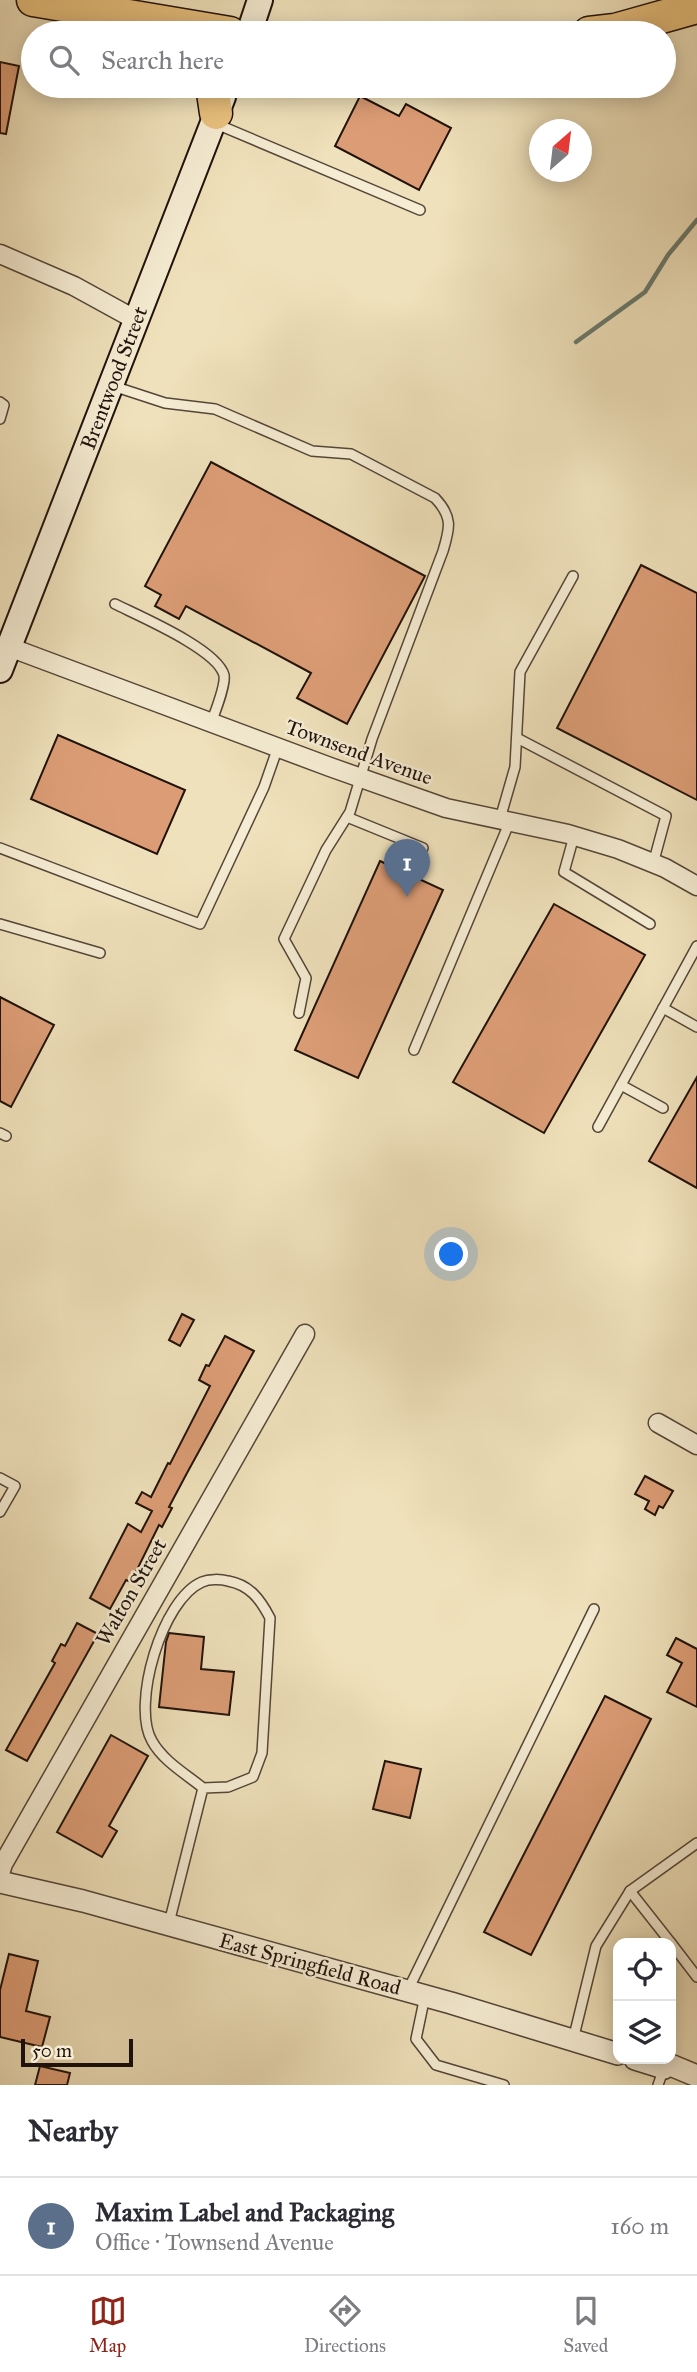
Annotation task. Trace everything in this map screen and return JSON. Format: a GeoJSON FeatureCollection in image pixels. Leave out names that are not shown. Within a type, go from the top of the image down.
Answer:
{"type":"FeatureCollection","features":[{"type":"Feature","properties":{"kind":"highway"},"geometry":{"type":"LineString","coordinates":[[33,0],[140,21]]}},
{"type":"Feature","properties":{"kind":"highway"},"geometry":{"type":"LineString","coordinates":[[647,21],[697,7]]}},
{"type":"Feature","properties":{"kind":"main road"},"geometry":{"type":"LineString","coordinates":[[253,21],[260,0]]}},
{"type":"Feature","properties":{"kind":"main road","name":"Brentwood Street"},"geometry":{"type":"LineString","coordinates":[[0,670],[136,320],[217,102]]}},
{"type":"Feature","properties":{"kind":"street"},"geometry":{"type":"LineString","coordinates":[[0,254],[74,286],[136,320]]}},
{"type":"Feature","properties":{"kind":"street","name":"Townsend Avenue"},"geometry":{"type":"LineString","coordinates":[[9,647],[446,808],[574,836],[618,849],[695,881]]}},
{"type":"Feature","properties":{"kind":"street","name":"Walton Street"},"geometry":{"type":"LineString","coordinates":[[0,1874],[3,1864],[103,1686],[305,1334]]}},
{"type":"Feature","properties":{"kind":"street"},"geometry":{"type":"LineString","coordinates":[[658,1423],[697,1445]]}},
{"type":"Feature","properties":{"kind":"street","name":"East Springfield Road"},"geometry":{"type":"LineString","coordinates":[[0,1882],[169,1925],[613,2052]]}},
{"type":"Feature","properties":{"kind":"street"},"geometry":{"type":"LineString","coordinates":[[643,2064],[661,2076],[668,2064],[697,2076]]}},
{"type":"Feature","properties":{"kind":"lane"},"geometry":{"type":"LineString","coordinates":[[217,102],[420,210]]}},
{"type":"Feature","properties":{"kind":"lane"},"geometry":{"type":"LineString","coordinates":[[111,385],[165,403],[215,409],[312,451],[351,454],[435,498],[444,508],[450,529],[372,740],[347,817],[326,850],[284,939],[306,978],[299,1013]]}},
{"type":"Feature","properties":{"kind":"lane"},"geometry":{"type":"LineString","coordinates":[[0,402],[4,405],[0,419]]}},
{"type":"Feature","properties":{"kind":"lane"},"geometry":{"type":"LineString","coordinates":[[414,1051],[505,820],[515,767],[520,672],[573,576]]}},
{"type":"Feature","properties":{"kind":"lane"},"geometry":{"type":"LineString","coordinates":[[115,604],[188,640],[220,667],[225,679],[211,723]]}},
{"type":"Feature","properties":{"kind":"lane"},"geometry":{"type":"LineString","coordinates":[[517,738],[666,816],[653,864]]}},
{"type":"Feature","properties":{"kind":"lane"},"geometry":{"type":"LineString","coordinates":[[0,848],[200,924],[264,787],[278,747]]}},
{"type":"Feature","properties":{"kind":"lane"},"geometry":{"type":"LineString","coordinates":[[347,817],[423,848]]}},
{"type":"Feature","properties":{"kind":"lane"},"geometry":{"type":"LineString","coordinates":[[574,836],[564,872],[650,924]]}},
{"type":"Feature","properties":{"kind":"lane"},"geometry":{"type":"LineString","coordinates":[[0,924],[100,953]]}},
{"type":"Feature","properties":{"kind":"lane"},"geometry":{"type":"LineString","coordinates":[[597,1127],[696,953]]}},
{"type":"Feature","properties":{"kind":"lane"},"geometry":{"type":"LineString","coordinates":[[663,1008],[697,1027]]}},
{"type":"Feature","properties":{"kind":"lane"},"geometry":{"type":"LineString","coordinates":[[621,1085],[663,1108]]}},
{"type":"Feature","properties":{"kind":"lane"},"geometry":{"type":"LineString","coordinates":[[0,1478],[15,1486],[0,1512]]}},
{"type":"Feature","properties":{"kind":"lane"},"geometry":{"type":"LineString","coordinates":[[219,1579],[249,1588],[262,1601],[270,1618],[262,1753],[253,1777],[228,1787],[203,1788],[151,1741],[144,1704],[163,1627],[188,1593],[201,1582],[219,1579]]}},
{"type":"Feature","properties":{"kind":"lane"},"geometry":{"type":"LineString","coordinates":[[504,2085],[436,2065],[416,2039],[416,1994],[594,1609]]}},
{"type":"Feature","properties":{"kind":"lane"},"geometry":{"type":"LineString","coordinates":[[169,1925],[203,1788]]}},
{"type":"Feature","properties":{"kind":"lane"},"geometry":{"type":"LineString","coordinates":[[573,2040],[596,1945],[630,1891],[697,1843]]}},
{"type":"Feature","properties":{"kind":"lane"},"geometry":{"type":"LineString","coordinates":[[630,1891],[667,1938]]}},
{"type":"Feature","properties":{"kind":"lane"},"geometry":{"type":"LineString","coordinates":[[676,1950],[697,1977]]}},
{"type":"Feature","properties":{"kind":"building"},"geometry":{"type":"Polygon","coordinates":[[[0,62],[19,66],[6,134],[0,133],[0,62]]]}},
{"type":"Feature","properties":{"kind":"building"},"geometry":{"type":"Polygon","coordinates":[[[359,98],[399,116],[406,104],[451,128],[419,190],[335,146],[359,98]]]}},
{"type":"Feature","properties":{"kind":"building"},"geometry":{"type":"Polygon","coordinates":[[[211,462],[425,576],[347,724],[297,698],[311,673],[186,606],[179,619],[155,606],[161,595],[145,586],[211,462]]]}},
{"type":"Feature","properties":{"kind":"building"},"geometry":{"type":"Polygon","coordinates":[[[641,565],[697,593],[697,800],[557,728],[641,565]]]}},
{"type":"Feature","properties":{"kind":"building"},"geometry":{"type":"Polygon","coordinates":[[[58,735],[185,790],[157,854],[31,799],[58,735]]]}},
{"type":"Feature","properties":{"kind":"building"},"geometry":{"type":"Polygon","coordinates":[[[380,861],[443,890],[358,1078],[295,1050],[380,861]]]}},
{"type":"Feature","properties":{"kind":"building"},"geometry":{"type":"Polygon","coordinates":[[[554,904],[645,955],[544,1133],[453,1082],[554,904]]]}},
{"type":"Feature","properties":{"kind":"building"},"geometry":{"type":"Polygon","coordinates":[[[0,997],[54,1025],[11,1107],[0,1101],[0,997]]]}},
{"type":"Feature","properties":{"kind":"building"},"geometry":{"type":"Polygon","coordinates":[[[697,1077],[697,1188],[649,1161],[697,1077]]]}},
{"type":"Feature","properties":{"kind":"building"},"geometry":{"type":"Polygon","coordinates":[[[182,1314],[194,1320],[180,1346],[169,1340],[182,1314]]]}},
{"type":"Feature","properties":{"kind":"building"},"geometry":{"type":"Polygon","coordinates":[[[225,1336],[254,1351],[169,1507],[172,1508],[162,1527],[159,1525],[131,1582],[126,1580],[110,1609],[90,1598],[128,1524],[141,1532],[152,1511],[136,1503],[142,1492],[151,1497],[168,1463],[170,1464],[210,1386],[199,1380],[225,1336]]]}},
{"type":"Feature","properties":{"kind":"building"},"geometry":{"type":"Polygon","coordinates":[[[645,1476],[673,1491],[663,1508],[659,1506],[655,1515],[645,1509],[649,1501],[635,1494],[645,1476]]]}},
{"type":"Feature","properties":{"kind":"building"},"geometry":{"type":"Polygon","coordinates":[[[77,1623],[98,1634],[27,1761],[6,1750],[55,1663],[52,1661],[61,1644],[65,1646],[77,1623]]]}},
{"type":"Feature","properties":{"kind":"building"},"geometry":{"type":"Polygon","coordinates":[[[169,1633],[204,1637],[201,1669],[234,1672],[229,1715],[159,1707],[169,1633]]]}},
{"type":"Feature","properties":{"kind":"building"},"geometry":{"type":"Polygon","coordinates":[[[676,1638],[697,1649],[697,1707],[667,1692],[682,1663],[667,1655],[676,1638]]]}},
{"type":"Feature","properties":{"kind":"building"},"geometry":{"type":"Polygon","coordinates":[[[605,1696],[651,1719],[531,1955],[484,1932],[605,1696]]]}},
{"type":"Feature","properties":{"kind":"building"},"geometry":{"type":"Polygon","coordinates":[[[111,1735],[148,1756],[109,1826],[117,1831],[102,1857],[57,1832],[111,1735]]]}},
{"type":"Feature","properties":{"kind":"building"},"geometry":{"type":"Polygon","coordinates":[[[385,1761],[421,1769],[410,1818],[373,1809],[385,1761]]]}},
{"type":"Feature","properties":{"kind":"building"},"geometry":{"type":"Polygon","coordinates":[[[9,1954],[38,1961],[26,2011],[50,2017],[42,2047],[0,2037],[0,1990],[9,1954]]]}},
{"type":"Feature","properties":{"kind":"building"},"geometry":{"type":"Polygon","coordinates":[[[40,2066],[70,2073],[67,2085],[35,2085],[40,2066]]]}},
{"type":"Feature","properties":{"kind":"waterway"},"geometry":{"type":"LineString","coordinates":[[576,342],[645,292],[668,255],[697,220]]}},
{"type":"Feature","properties":{"kind":"place","name":"Maxim Label and Packaging"},"geometry":{"type":"Point","coordinates":[407,897]}}]}
